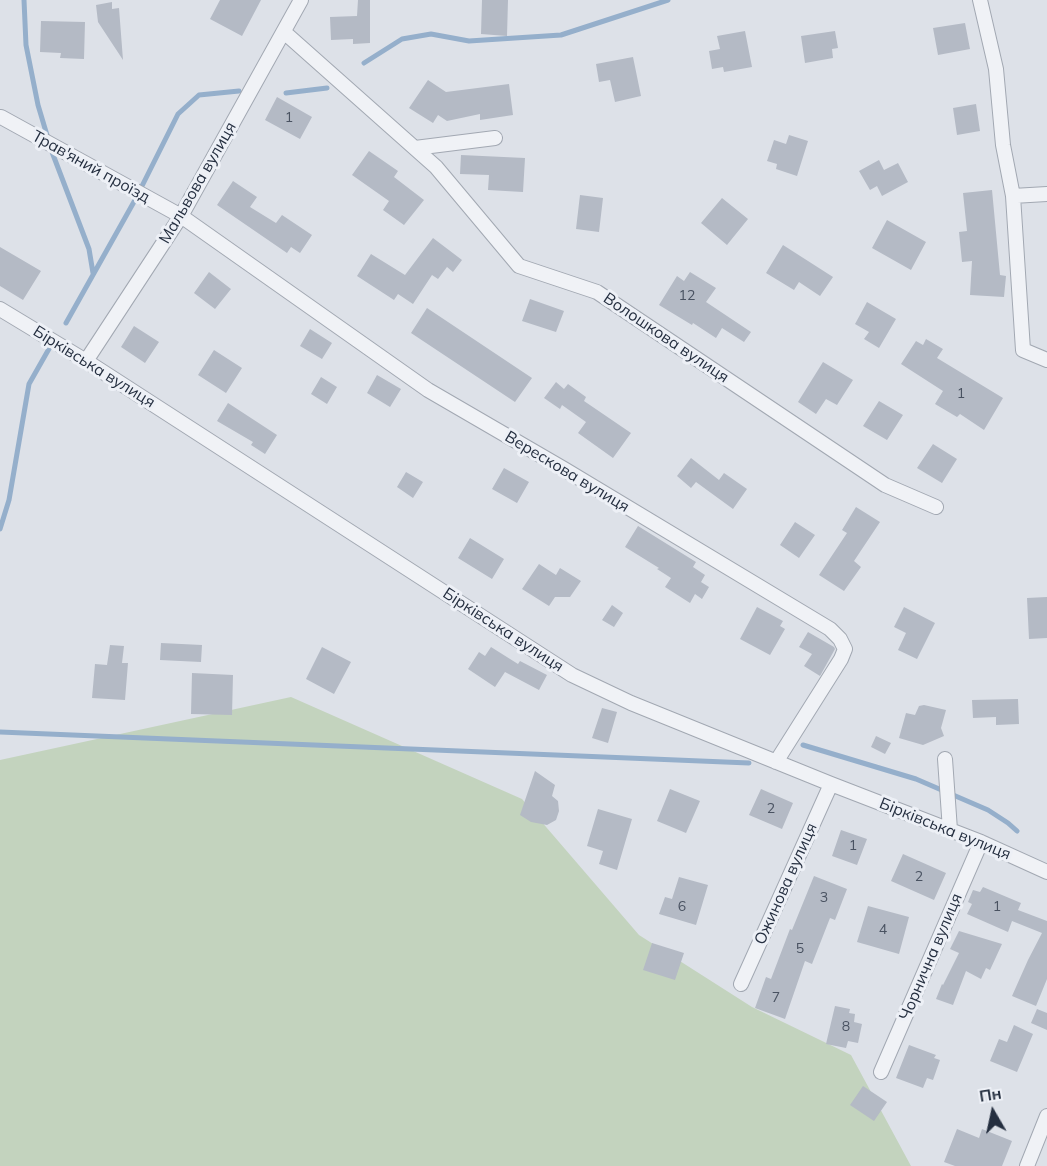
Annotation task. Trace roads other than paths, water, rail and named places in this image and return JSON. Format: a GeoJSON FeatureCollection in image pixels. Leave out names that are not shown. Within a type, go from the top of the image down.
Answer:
{"type":"FeatureCollection","features":[{"type":"Feature","properties":{"kind":"street","name":"Мальвова вулиця"},"geometry":{"type":"LineString","coordinates":[[86,361],[181,216],[301,0]]}},
{"type":"Feature","properties":{"kind":"street"},"geometry":{"type":"LineString","coordinates":[[980,0],[996,69],[1003,145],[1013,196],[1023,350],[1047,360]]}},
{"type":"Feature","properties":{"kind":"street","name":"Волошкова вулиця"},"geometry":{"type":"LineString","coordinates":[[284,32],[436,167],[519,266],[597,292],[885,485],[936,507]]}},
{"type":"Feature","properties":{"kind":"street","name":"Трав'яний проїзд"},"geometry":{"type":"LineString","coordinates":[[1,117],[181,216]]}},
{"type":"Feature","properties":{"kind":"street"},"geometry":{"type":"LineString","coordinates":[[415,148],[495,138]]}},
{"type":"Feature","properties":{"kind":"street"},"geometry":{"type":"LineString","coordinates":[[1013,196],[1047,194]]}},
{"type":"Feature","properties":{"kind":"street","name":"Верескова вулиця"},"geometry":{"type":"LineString","coordinates":[[181,216],[428,390],[830,629],[840,639],[845,649],[841,659],[776,762]]}},
{"type":"Feature","properties":{"kind":"street","name":"Бірківська вулиця"},"geometry":{"type":"LineString","coordinates":[[0,309],[86,361],[573,675],[631,703],[981,842],[1047,872]]}},
{"type":"Feature","properties":{"kind":"street"},"geometry":{"type":"LineString","coordinates":[[945,759],[950,830]]}},
{"type":"Feature","properties":{"kind":"street","name":"Ожинова вулиця"},"geometry":{"type":"LineString","coordinates":[[741,984],[831,784]]}},
{"type":"Feature","properties":{"kind":"street","name":"Чорнична вулиця"},"geometry":{"type":"LineString","coordinates":[[881,1072],[981,842]]}},
{"type":"Feature","properties":{"kind":"street"},"geometry":{"type":"LineString","coordinates":[[1027,1166],[1047,1116]]}},
{"type":"Feature","properties":{"kind":"waterway"},"geometry":{"type":"LineString","coordinates":[[24,0],[26,45],[38,105],[52,152],[89,249],[93,273]]}},
{"type":"Feature","properties":{"kind":"waterway"},"geometry":{"type":"LineString","coordinates":[[364,63],[402,39],[431,34],[469,41],[561,35],[668,0]]}},
{"type":"Feature","properties":{"kind":"waterway"},"geometry":{"type":"LineString","coordinates":[[286,93],[327,88]]}},
{"type":"Feature","properties":{"kind":"waterway"},"geometry":{"type":"LineString","coordinates":[[66,323],[135,200],[178,114],[199,95],[239,91]]}},
{"type":"Feature","properties":{"kind":"waterway"},"geometry":{"type":"LineString","coordinates":[[0,529],[9,500],[29,384],[50,347]]}},
{"type":"Feature","properties":{"kind":"waterway"},"geometry":{"type":"LineString","coordinates":[[0,732],[749,763]]}},
{"type":"Feature","properties":{"kind":"waterway"},"geometry":{"type":"LineString","coordinates":[[803,745],[916,779],[988,810],[1017,831]]}}]}
